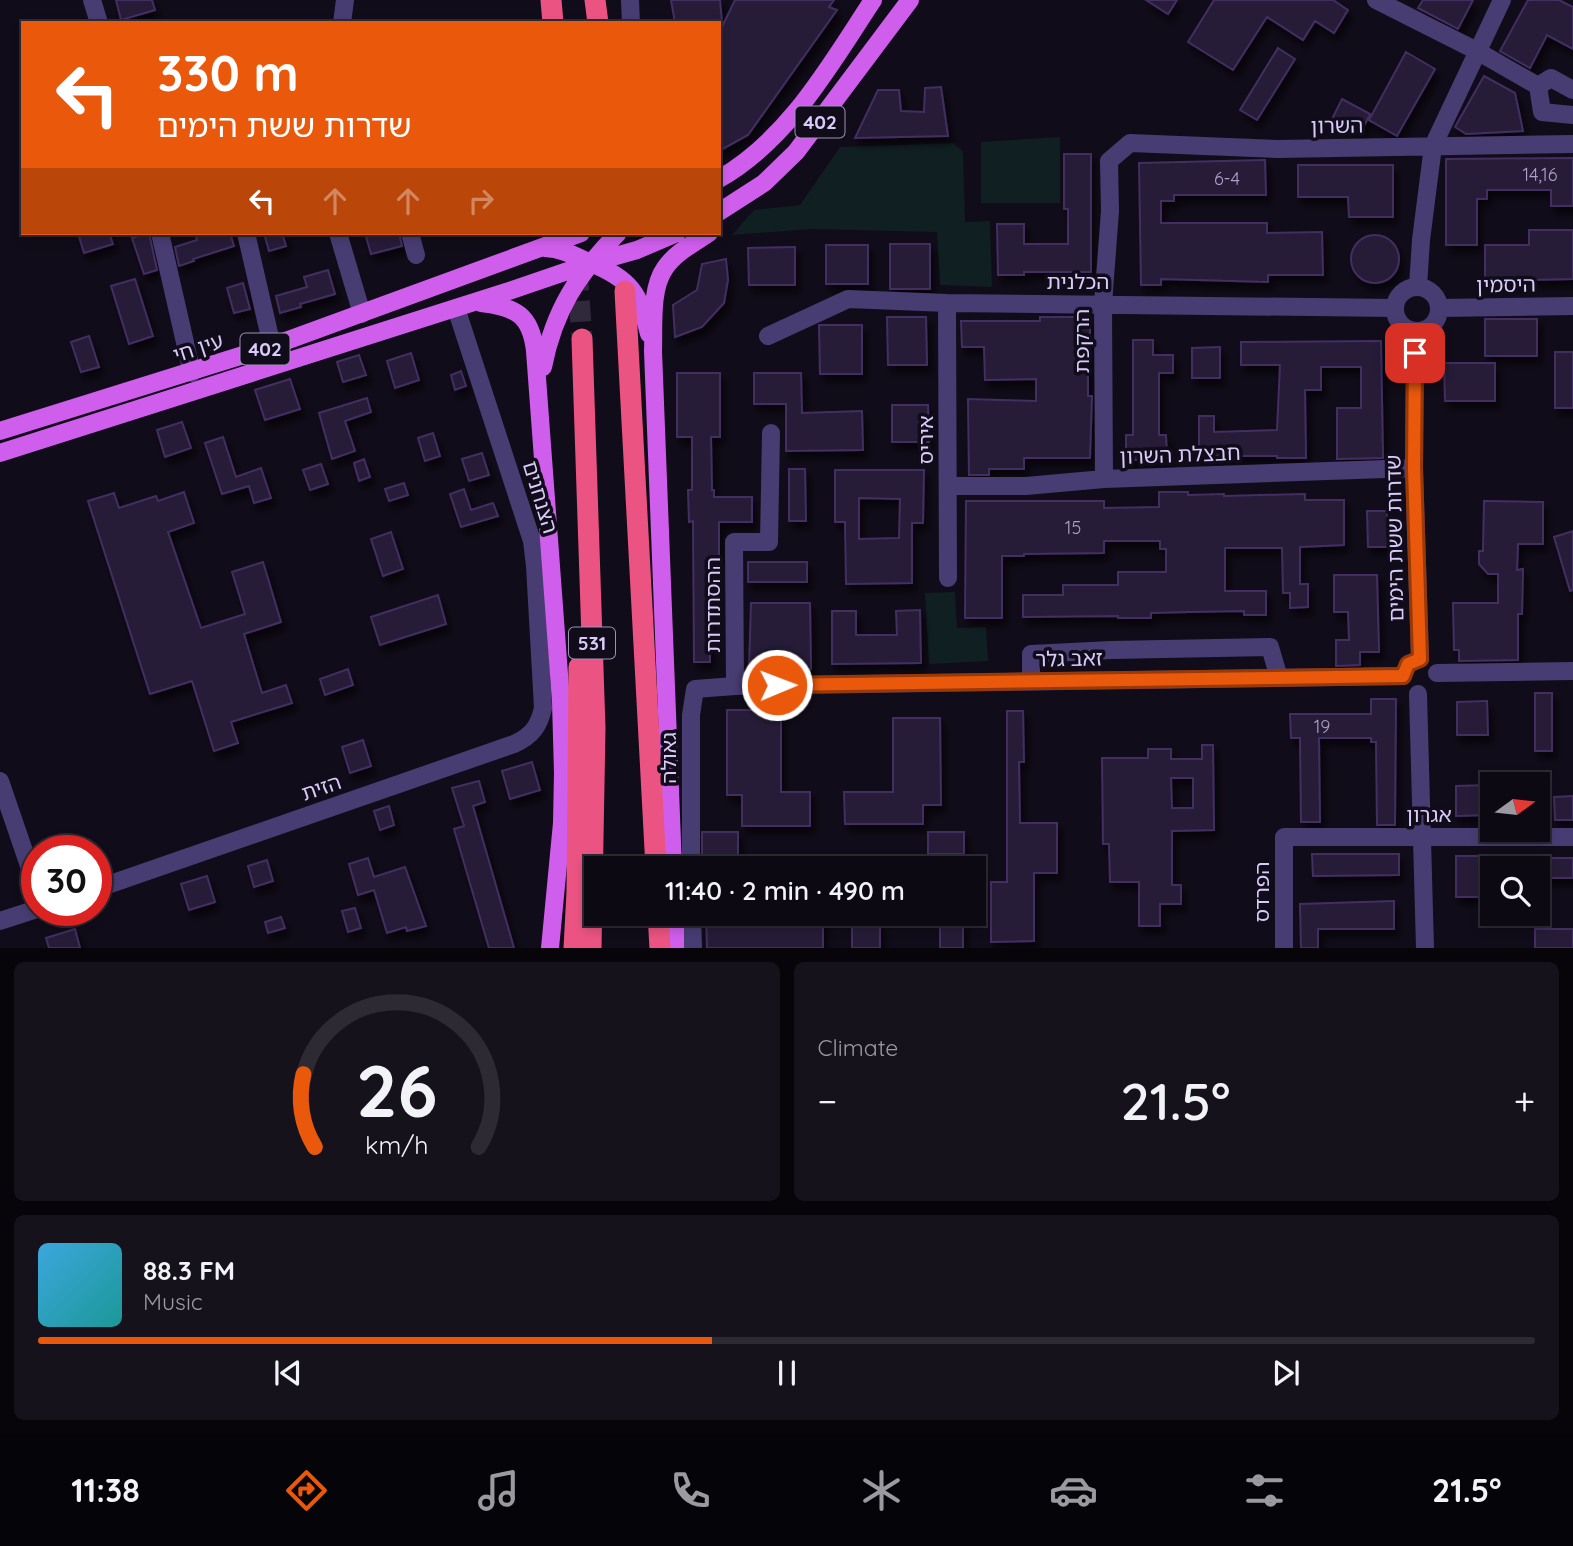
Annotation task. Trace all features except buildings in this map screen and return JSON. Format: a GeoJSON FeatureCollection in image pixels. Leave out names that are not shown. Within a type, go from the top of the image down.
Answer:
{"type":"FeatureCollection","features":[{"type":"Feature","properties":{"kind":"highway"},"geometry":{"type":"LineString","coordinates":[[551,0],[553,21]]}},
{"type":"Feature","properties":{"kind":"highway"},"geometry":{"type":"LineString","coordinates":[[596,0],[598,21]]}},
{"type":"Feature","properties":{"kind":"highway"},"geometry":{"type":"LineString","coordinates":[[610,0],[610,21]]}},
{"type":"Feature","properties":{"kind":"highway","name":"531"},"geometry":{"type":"LineString","coordinates":[[625,291],[649,741],[647,856]]}},
{"type":"Feature","properties":{"kind":"highway","name":"531"},"geometry":{"type":"LineString","coordinates":[[574,947],[577,892],[582,339],[595,727],[591,947]]}},
{"type":"Feature","properties":{"kind":"highway"},"geometry":{"type":"LineString","coordinates":[[649,741],[655,856]]}},
{"type":"Feature","properties":{"kind":"highway"},"geometry":{"type":"LineString","coordinates":[[646,926],[646,947]]}},
{"type":"Feature","properties":{"kind":"highway"},"geometry":{"type":"LineString","coordinates":[[659,926],[660,947]]}},
{"type":"Feature","properties":{"kind":"main road","name":"402"},"geometry":{"type":"LineString","coordinates":[[721,178],[751,158],[780,132],[873,0]]}},
{"type":"Feature","properties":{"kind":"main road","name":"402"},"geometry":{"type":"LineString","coordinates":[[721,211],[774,175],[796,152],[910,0]]}},
{"type":"Feature","properties":{"kind":"main road"},"geometry":{"type":"LineString","coordinates":[[721,166],[757,148],[780,132]]}},
{"type":"Feature","properties":{"kind":"main road"},"geometry":{"type":"LineString","coordinates":[[721,222],[756,189]]}},
{"type":"Feature","properties":{"kind":"main road","name":"402"},"geometry":{"type":"LineString","coordinates":[[543,247],[576,235]]}},
{"type":"Feature","properties":{"kind":"main road"},"geometry":{"type":"LineString","coordinates":[[526,286],[570,252],[586,235]]}},
{"type":"Feature","properties":{"kind":"main road"},"geometry":{"type":"LineString","coordinates":[[539,394],[547,343],[556,317],[569,293],[591,263],[616,235]]}},
{"type":"Feature","properties":{"kind":"main road","name":"402"},"geometry":{"type":"LineString","coordinates":[[526,286],[637,250],[672,235]]}},
{"type":"Feature","properties":{"kind":"main road"},"geometry":{"type":"LineString","coordinates":[[673,856],[653,351],[657,289],[663,271],[674,258],[706,235]]}},
{"type":"Feature","properties":{"kind":"main road"},"geometry":{"type":"LineString","coordinates":[[543,247],[570,252],[620,276],[635,295],[644,313],[653,351]]}},
{"type":"Feature","properties":{"kind":"main road","name":"עין חי"},"geometry":{"type":"LineString","coordinates":[[0,432],[272,346],[543,247]]}},
{"type":"Feature","properties":{"kind":"main road","name":"עין חי"},"geometry":{"type":"LineString","coordinates":[[0,453],[526,286]]}},
{"type":"Feature","properties":{"kind":"main road"},"geometry":{"type":"LineString","coordinates":[[474,303],[513,309],[526,321],[534,338],[561,701],[563,773],[562,823],[550,947]]}},
{"type":"Feature","properties":{"kind":"main road"},"geometry":{"type":"LineString","coordinates":[[675,926],[676,947]]}},
{"type":"Feature","properties":{"kind":"street"},"geometry":{"type":"LineString","coordinates":[[92,0],[98,21]]}},
{"type":"Feature","properties":{"kind":"street"},"geometry":{"type":"LineString","coordinates":[[342,21],[345,0]]}},
{"type":"Feature","properties":{"kind":"street"},"geometry":{"type":"LineString","coordinates":[[630,0],[631,21]]}},
{"type":"Feature","properties":{"kind":"street"},"geometry":{"type":"LineString","coordinates":[[1376,0],[1477,51],[1538,86]]}},
{"type":"Feature","properties":{"kind":"street"},"geometry":{"type":"LineString","coordinates":[[1418,286],[1433,146],[1502,0]]}},
{"type":"Feature","properties":{"kind":"street"},"geometry":{"type":"LineString","coordinates":[[1538,86],[1551,78],[1573,90]]}},
{"type":"Feature","properties":{"kind":"street"},"geometry":{"type":"LineString","coordinates":[[1538,86],[1542,112],[1573,115]]}},
{"type":"Feature","properties":{"kind":"street","name":"השרון"},"geometry":{"type":"LineString","coordinates":[[1109,161],[1130,143],[1278,149],[1573,144]]}},
{"type":"Feature","properties":{"kind":"street","name":"הרקפת"},"geometry":{"type":"LineString","coordinates":[[1104,479],[1103,304],[1110,211],[1109,161]]}},
{"type":"Feature","properties":{"kind":"street"},"geometry":{"type":"LineString","coordinates":[[160,235],[192,373]]}},
{"type":"Feature","properties":{"kind":"street"},"geometry":{"type":"LineString","coordinates":[[246,235],[272,346]]}},
{"type":"Feature","properties":{"kind":"street"},"geometry":{"type":"LineString","coordinates":[[339,235],[362,314]]}},
{"type":"Feature","properties":{"kind":"street"},"geometry":{"type":"LineString","coordinates":[[411,235],[416,255]]}},
{"type":"Feature","properties":{"kind":"street"},"geometry":{"type":"LineString","coordinates":[[1418,286],[1433,293],[1439,308],[1435,323],[1422,331],[1402,326],[1395,308],[1399,295],[1418,286]]}},
{"type":"Feature","properties":{"kind":"street","name":"הכלנית"},"geometry":{"type":"LineString","coordinates":[[768,336],[848,299],[947,303],[1395,308]]}},
{"type":"Feature","properties":{"kind":"street","name":"איריס"},"geometry":{"type":"LineString","coordinates":[[947,303],[948,578]]}},
{"type":"Feature","properties":{"kind":"street","name":"היסמין"},"geometry":{"type":"LineString","coordinates":[[1439,308],[1573,306]]}},
{"type":"Feature","properties":{"kind":"street","name":"הצנחנים"},"geometry":{"type":"LineString","coordinates":[[456,308],[532,541],[543,708]]}},
{"type":"Feature","properties":{"kind":"street","name":"שדרות ששת הימים"},"geometry":{"type":"LineString","coordinates":[[1415,331],[1414,468],[1420,659]]}},
{"type":"Feature","properties":{"kind":"street","name":"ההסתדרות"},"geometry":{"type":"LineString","coordinates":[[735,685],[734,542],[769,542],[771,433]]}},
{"type":"Feature","properties":{"kind":"street","name":"חבצלת השרון"},"geometry":{"type":"LineString","coordinates":[[948,486],[1027,486],[1104,479],[1414,468]]}},
{"type":"Feature","properties":{"kind":"street"},"geometry":{"type":"LineString","coordinates":[[1031,681],[1031,654],[1270,647],[1279,678]]}},
{"type":"Feature","properties":{"kind":"street"},"geometry":{"type":"LineString","coordinates":[[1420,659],[1433,664],[1437,673],[1433,688],[1418,694],[1407,688],[1403,676],[1408,664],[1420,659]]}},
{"type":"Feature","properties":{"kind":"street"},"geometry":{"type":"LineString","coordinates":[[1437,673],[1573,671]]}},
{"type":"Feature","properties":{"kind":"street","name":"זאב גלר"},"geometry":{"type":"LineString","coordinates":[[735,685],[1403,676]]}},
{"type":"Feature","properties":{"kind":"street","name":"גאולה"},"geometry":{"type":"LineString","coordinates":[[691,856],[691,715],[695,689],[735,685]]}},
{"type":"Feature","properties":{"kind":"street"},"geometry":{"type":"LineString","coordinates":[[1418,694],[1425,947]]}},
{"type":"Feature","properties":{"kind":"street","name":"הזית"},"geometry":{"type":"LineString","coordinates":[[112,883],[514,744],[537,728],[543,708]]}},
{"type":"Feature","properties":{"kind":"street"},"geometry":{"type":"LineString","coordinates":[[0,781],[21,842]]}},
{"type":"Feature","properties":{"kind":"street","name":"אגרון"},"geometry":{"type":"LineString","coordinates":[[1284,837],[1573,837]]}},
{"type":"Feature","properties":{"kind":"street","name":"הפרדס"},"geometry":{"type":"LineString","coordinates":[[1284,837],[1284,947]]}},
{"type":"Feature","properties":{"kind":"street"},"geometry":{"type":"LineString","coordinates":[[0,921],[21,914]]}},
{"type":"Feature","properties":{"kind":"street"},"geometry":{"type":"LineString","coordinates":[[692,926],[693,947]]}},
{"type":"Feature","properties":{"kind":"shaded area"},"geometry":{"type":"Polygon","coordinates":[[[1060,137],[1060,203],[981,203],[981,142],[1060,137]]]}},
{"type":"Feature","properties":{"kind":"shaded area"},"geometry":{"type":"Polygon","coordinates":[[[953,143],[963,152],[965,222],[990,221],[992,287],[940,285],[937,232],[812,229],[732,235],[754,210],[800,205],[840,147],[953,143]]]}},
{"type":"Feature","properties":{"kind":"shaded area"},"geometry":{"type":"Polygon","coordinates":[[[955,592],[957,628],[986,627],[988,661],[929,664],[925,593],[955,592]]]}},
{"type":"Feature","properties":{"kind":"tunnel"},"geometry":{"type":"LineString","coordinates":[[577,270],[582,339]]}},
{"type":"Feature","properties":{"kind":"route"},"geometry":{"type":"LineString","coordinates":[[777,685],[1403,676],[1408,664],[1420,659],[1414,468],[1415,353]]}}]}
